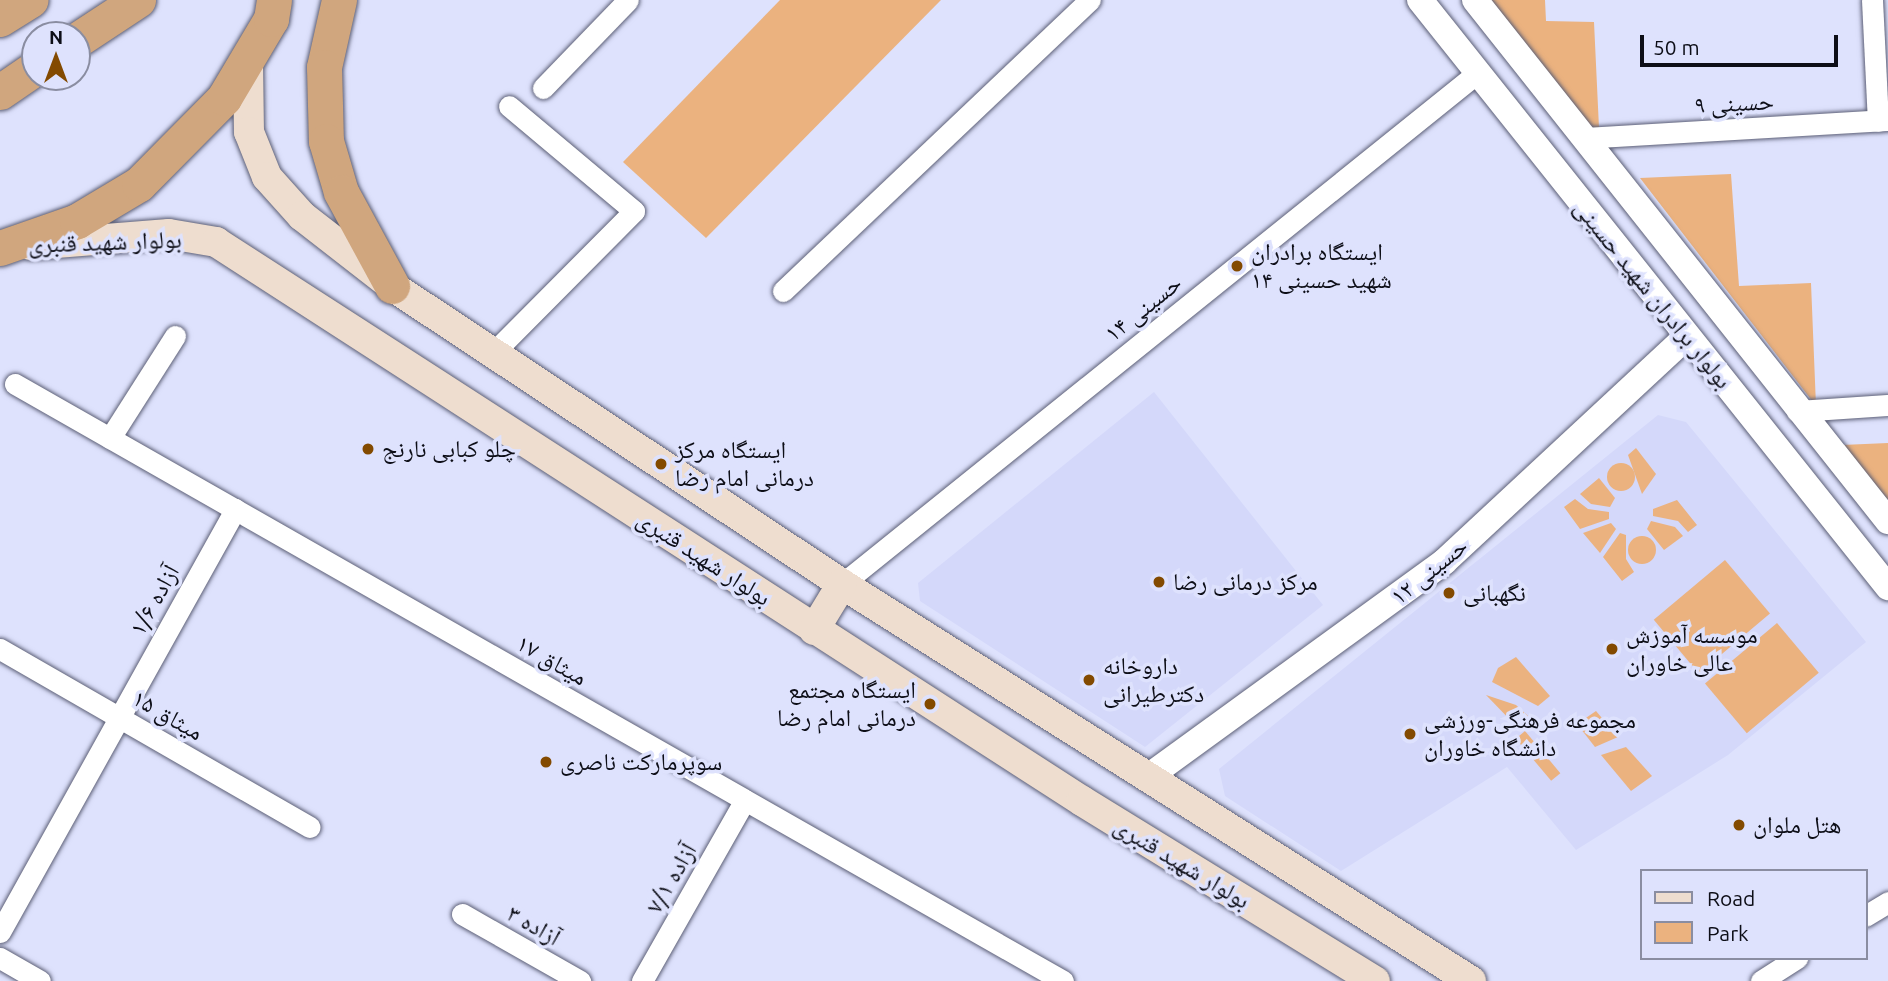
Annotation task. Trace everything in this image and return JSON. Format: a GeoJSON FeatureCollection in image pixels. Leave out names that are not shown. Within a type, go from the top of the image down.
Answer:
{"type":"FeatureCollection","features":[{"type":"Feature","properties":{"kind":"highway"},"geometry":{"type":"LineString","coordinates":[[0,19],[30,0]]}},
{"type":"Feature","properties":{"kind":"highway"},"geometry":{"type":"LineString","coordinates":[[91,31],[138,0]]}},
{"type":"Feature","properties":{"kind":"highway"},"geometry":{"type":"LineString","coordinates":[[338,0],[324,67],[326,141],[341,192],[392,286]]}},
{"type":"Feature","properties":{"kind":"highway"},"geometry":{"type":"LineString","coordinates":[[2,247],[77,221],[139,184],[225,98],[248,62],[277,6]]}},
{"type":"Feature","properties":{"kind":"highway"},"geometry":{"type":"LineString","coordinates":[[0,92],[21,78]]}},
{"type":"Feature","properties":{"kind":"main road"},"geometry":{"type":"LineString","coordinates":[[248,62],[249,132],[267,177],[302,216],[392,286],[842,583],[1471,981]]}},
{"type":"Feature","properties":{"kind":"main road","name":"بولوار شهید قنبری"},"geometry":{"type":"LineString","coordinates":[[2,247],[169,234],[216,242],[814,630],[1376,981]]}},
{"type":"Feature","properties":{"kind":"main road"},"geometry":{"type":"LineString","coordinates":[[814,630],[842,583]]}},
{"type":"Feature","properties":{"kind":"street"},"geometry":{"type":"LineString","coordinates":[[543,88],[628,0]]}},
{"type":"Feature","properties":{"kind":"street"},"geometry":{"type":"LineString","coordinates":[[783,291],[1090,0]]}},
{"type":"Feature","properties":{"kind":"street","name":"بولوار برادران شهید حسینی"},"geometry":{"type":"LineString","coordinates":[[1419,0],[1888,587]]}},
{"type":"Feature","properties":{"kind":"street","name":"بولوار برادران شهید حسینی"},"geometry":{"type":"LineString","coordinates":[[1475,0],[1797,411],[1888,521]]}},
{"type":"Feature","properties":{"kind":"street"},"geometry":{"type":"LineString","coordinates":[[1872,0],[1883,120]]}},
{"type":"Feature","properties":{"kind":"street","name":"حسینی ۱۴"},"geometry":{"type":"LineString","coordinates":[[842,583],[1477,73]]}},
{"type":"Feature","properties":{"kind":"street"},"geometry":{"type":"LineString","coordinates":[[493,353],[634,211],[509,106]]}},
{"type":"Feature","properties":{"kind":"street","name":"حسینی ۹"},"geometry":{"type":"LineString","coordinates":[[1583,138],[1883,120]]}},
{"type":"Feature","properties":{"kind":"street"},"geometry":{"type":"LineString","coordinates":[[110,438],[175,336]]}},
{"type":"Feature","properties":{"kind":"street","name":"حسینی ۱۲"},"geometry":{"type":"LineString","coordinates":[[1148,777],[1444,562],[1686,337]]}},
{"type":"Feature","properties":{"kind":"street","name":"میثاق ۱۷"},"geometry":{"type":"LineString","coordinates":[[15,384],[1063,981]]}},
{"type":"Feature","properties":{"kind":"street"},"geometry":{"type":"LineString","coordinates":[[1797,411],[1888,405]]}},
{"type":"Feature","properties":{"kind":"street","name":"آزاده ۱/۶"},"geometry":{"type":"LineString","coordinates":[[0,932],[235,509]]}},
{"type":"Feature","properties":{"kind":"street","name":"میثاق ۱۵"},"geometry":{"type":"LineString","coordinates":[[0,649],[309,827]]}},
{"type":"Feature","properties":{"kind":"street","name":"آزاده ۷/۱"},"geometry":{"type":"LineString","coordinates":[[642,981],[745,800]]}},
{"type":"Feature","properties":{"kind":"street"},"geometry":{"type":"LineString","coordinates":[[1867,915],[1888,902]]}},
{"type":"Feature","properties":{"kind":"street","name":"آزاده ۳"},"geometry":{"type":"LineString","coordinates":[[462,914],[580,981]]}},
{"type":"Feature","properties":{"kind":"street"},"geometry":{"type":"LineString","coordinates":[[0,958],[40,981]]}},
{"type":"Feature","properties":{"kind":"street"},"geometry":{"type":"LineString","coordinates":[[1760,981],[1794,960]]}},
{"type":"Feature","properties":{"kind":"shaded area"},"geometry":{"type":"Polygon","coordinates":[[[1154,392],[1323,605],[1145,747],[920,601],[918,583],[1154,392]]]}},
{"type":"Feature","properties":{"kind":"shaded area","name":"موسسه آموزش عالی خاوران"},"geometry":{"type":"Polygon","coordinates":[[[1658,415],[1686,422],[1866,642],[1728,755],[1576,850],[1507,767],[1341,871],[1225,796],[1219,769],[1658,415]]]}},
{"type":"Feature","properties":{"kind":"green space"},"geometry":{"type":"Polygon","coordinates":[[[780,0],[941,0],[706,238],[623,162],[780,0]]]}},
{"type":"Feature","properties":{"kind":"green space"},"geometry":{"type":"Polygon","coordinates":[[[1483,0],[1545,0],[1546,21],[1594,22],[1599,128],[1589,128],[1483,0]]]}},
{"type":"Feature","properties":{"kind":"green space"},"geometry":{"type":"Polygon","coordinates":[[[1731,174],[1739,286],[1811,283],[1816,406],[1640,178],[1731,174]]]}},
{"type":"Feature","properties":{"kind":"green space"},"geometry":{"type":"Polygon","coordinates":[[[1888,443],[1888,500],[1842,445],[1888,443]]]}},
{"type":"Feature","properties":{"kind":"green space"},"geometry":{"type":"Polygon","coordinates":[[[1636,448],[1656,474],[1642,494],[1628,455],[1636,448]]]}},
{"type":"Feature","properties":{"kind":"green space"},"geometry":{"type":"Polygon","coordinates":[[[1621,463],[1631,467],[1635,477],[1631,487],[1621,491],[1611,487],[1607,477],[1611,467],[1621,463]]]}},
{"type":"Feature","properties":{"kind":"green space"},"geometry":{"type":"Polygon","coordinates":[[[1599,478],[1615,498],[1610,507],[1591,504],[1580,494],[1599,478]]]}},
{"type":"Feature","properties":{"kind":"green space"},"geometry":{"type":"Polygon","coordinates":[[[1575,499],[1588,509],[1609,512],[1609,519],[1580,529],[1564,507],[1575,499]]]}},
{"type":"Feature","properties":{"kind":"green space"},"geometry":{"type":"Polygon","coordinates":[[[1677,500],[1697,525],[1688,532],[1678,521],[1653,516],[1653,509],[1677,500]]]}},
{"type":"Feature","properties":{"kind":"green space"},"geometry":{"type":"Polygon","coordinates":[[[1651,521],[1675,527],[1683,536],[1664,550],[1647,529],[1651,521]]]}},
{"type":"Feature","properties":{"kind":"green space"},"geometry":{"type":"Polygon","coordinates":[[[1611,523],[1616,529],[1600,553],[1583,533],[1611,523]]]}},
{"type":"Feature","properties":{"kind":"green space"},"geometry":{"type":"Polygon","coordinates":[[[1620,533],[1626,535],[1626,559],[1634,572],[1622,581],[1603,557],[1620,533]]]}},
{"type":"Feature","properties":{"kind":"green space"},"geometry":{"type":"Polygon","coordinates":[[[1642,536],[1652,540],[1656,550],[1652,560],[1642,564],[1632,560],[1628,550],[1632,540],[1642,536]]]}},
{"type":"Feature","properties":{"kind":"green space"},"geometry":{"type":"Polygon","coordinates":[[[1725,560],[1770,614],[1699,673],[1654,620],[1725,560]]]}},
{"type":"Feature","properties":{"kind":"green space"},"geometry":{"type":"Polygon","coordinates":[[[1777,623],[1819,673],[1747,733],[1705,683],[1777,623]]]}},
{"type":"Feature","properties":{"kind":"green space"},"geometry":{"type":"Polygon","coordinates":[[[1516,657],[1550,696],[1538,706],[1492,682],[1498,668],[1516,657]]]}},
{"type":"Feature","properties":{"kind":"green space"},"geometry":{"type":"Polygon","coordinates":[[[1486,695],[1516,705],[1528,716],[1516,726],[1486,695]]]}},
{"type":"Feature","properties":{"kind":"green space"},"geometry":{"type":"Polygon","coordinates":[[[1596,711],[1618,737],[1595,747],[1577,724],[1596,711]]]}},
{"type":"Feature","properties":{"kind":"green space"},"geometry":{"type":"Polygon","coordinates":[[[1525,731],[1560,773],[1551,781],[1516,739],[1525,731]]]}},
{"type":"Feature","properties":{"kind":"green space"},"geometry":{"type":"Polygon","coordinates":[[[1626,747],[1652,776],[1631,791],[1601,755],[1626,747]]]}},
{"type":"Feature","properties":{"kind":"place","name":"ایستگاه برادران شهید حسینی ۱۴"},"geometry":{"type":"Point","coordinates":[1237,266]}},
{"type":"Feature","properties":{"kind":"place","name":"چلو کبابی نارنج"},"geometry":{"type":"Point","coordinates":[368,449]}},
{"type":"Feature","properties":{"kind":"place","name":"ایستگاه مرکز درمانی امام رضا"},"geometry":{"type":"Point","coordinates":[661,464]}},
{"type":"Feature","properties":{"kind":"place","name":"مرکز درمانی رضا"},"geometry":{"type":"Point","coordinates":[1159,582]}},
{"type":"Feature","properties":{"kind":"place","name":"نگهبانی"},"geometry":{"type":"Point","coordinates":[1449,593]}},
{"type":"Feature","properties":{"kind":"place","name":"موسسه آموزش عالی خاوران"},"geometry":{"type":"Point","coordinates":[1612,649]}},
{"type":"Feature","properties":{"kind":"place","name":"داروخانه دکترطیرانی"},"geometry":{"type":"Point","coordinates":[1089,680]}},
{"type":"Feature","properties":{"kind":"place","name":"ایستگاه مجتمع درمانی امام رضا"},"geometry":{"type":"Point","coordinates":[930,704]}},
{"type":"Feature","properties":{"kind":"place","name":"مجموعه فرهنگی-ورزشی دانشگاه خاوران"},"geometry":{"type":"Point","coordinates":[1410,734]}},
{"type":"Feature","properties":{"kind":"place","name":"سوپرمارکت ناصری"},"geometry":{"type":"Point","coordinates":[546,762]}},
{"type":"Feature","properties":{"kind":"place","name":"هتل ملوان"},"geometry":{"type":"Point","coordinates":[1739,825]}}]}
